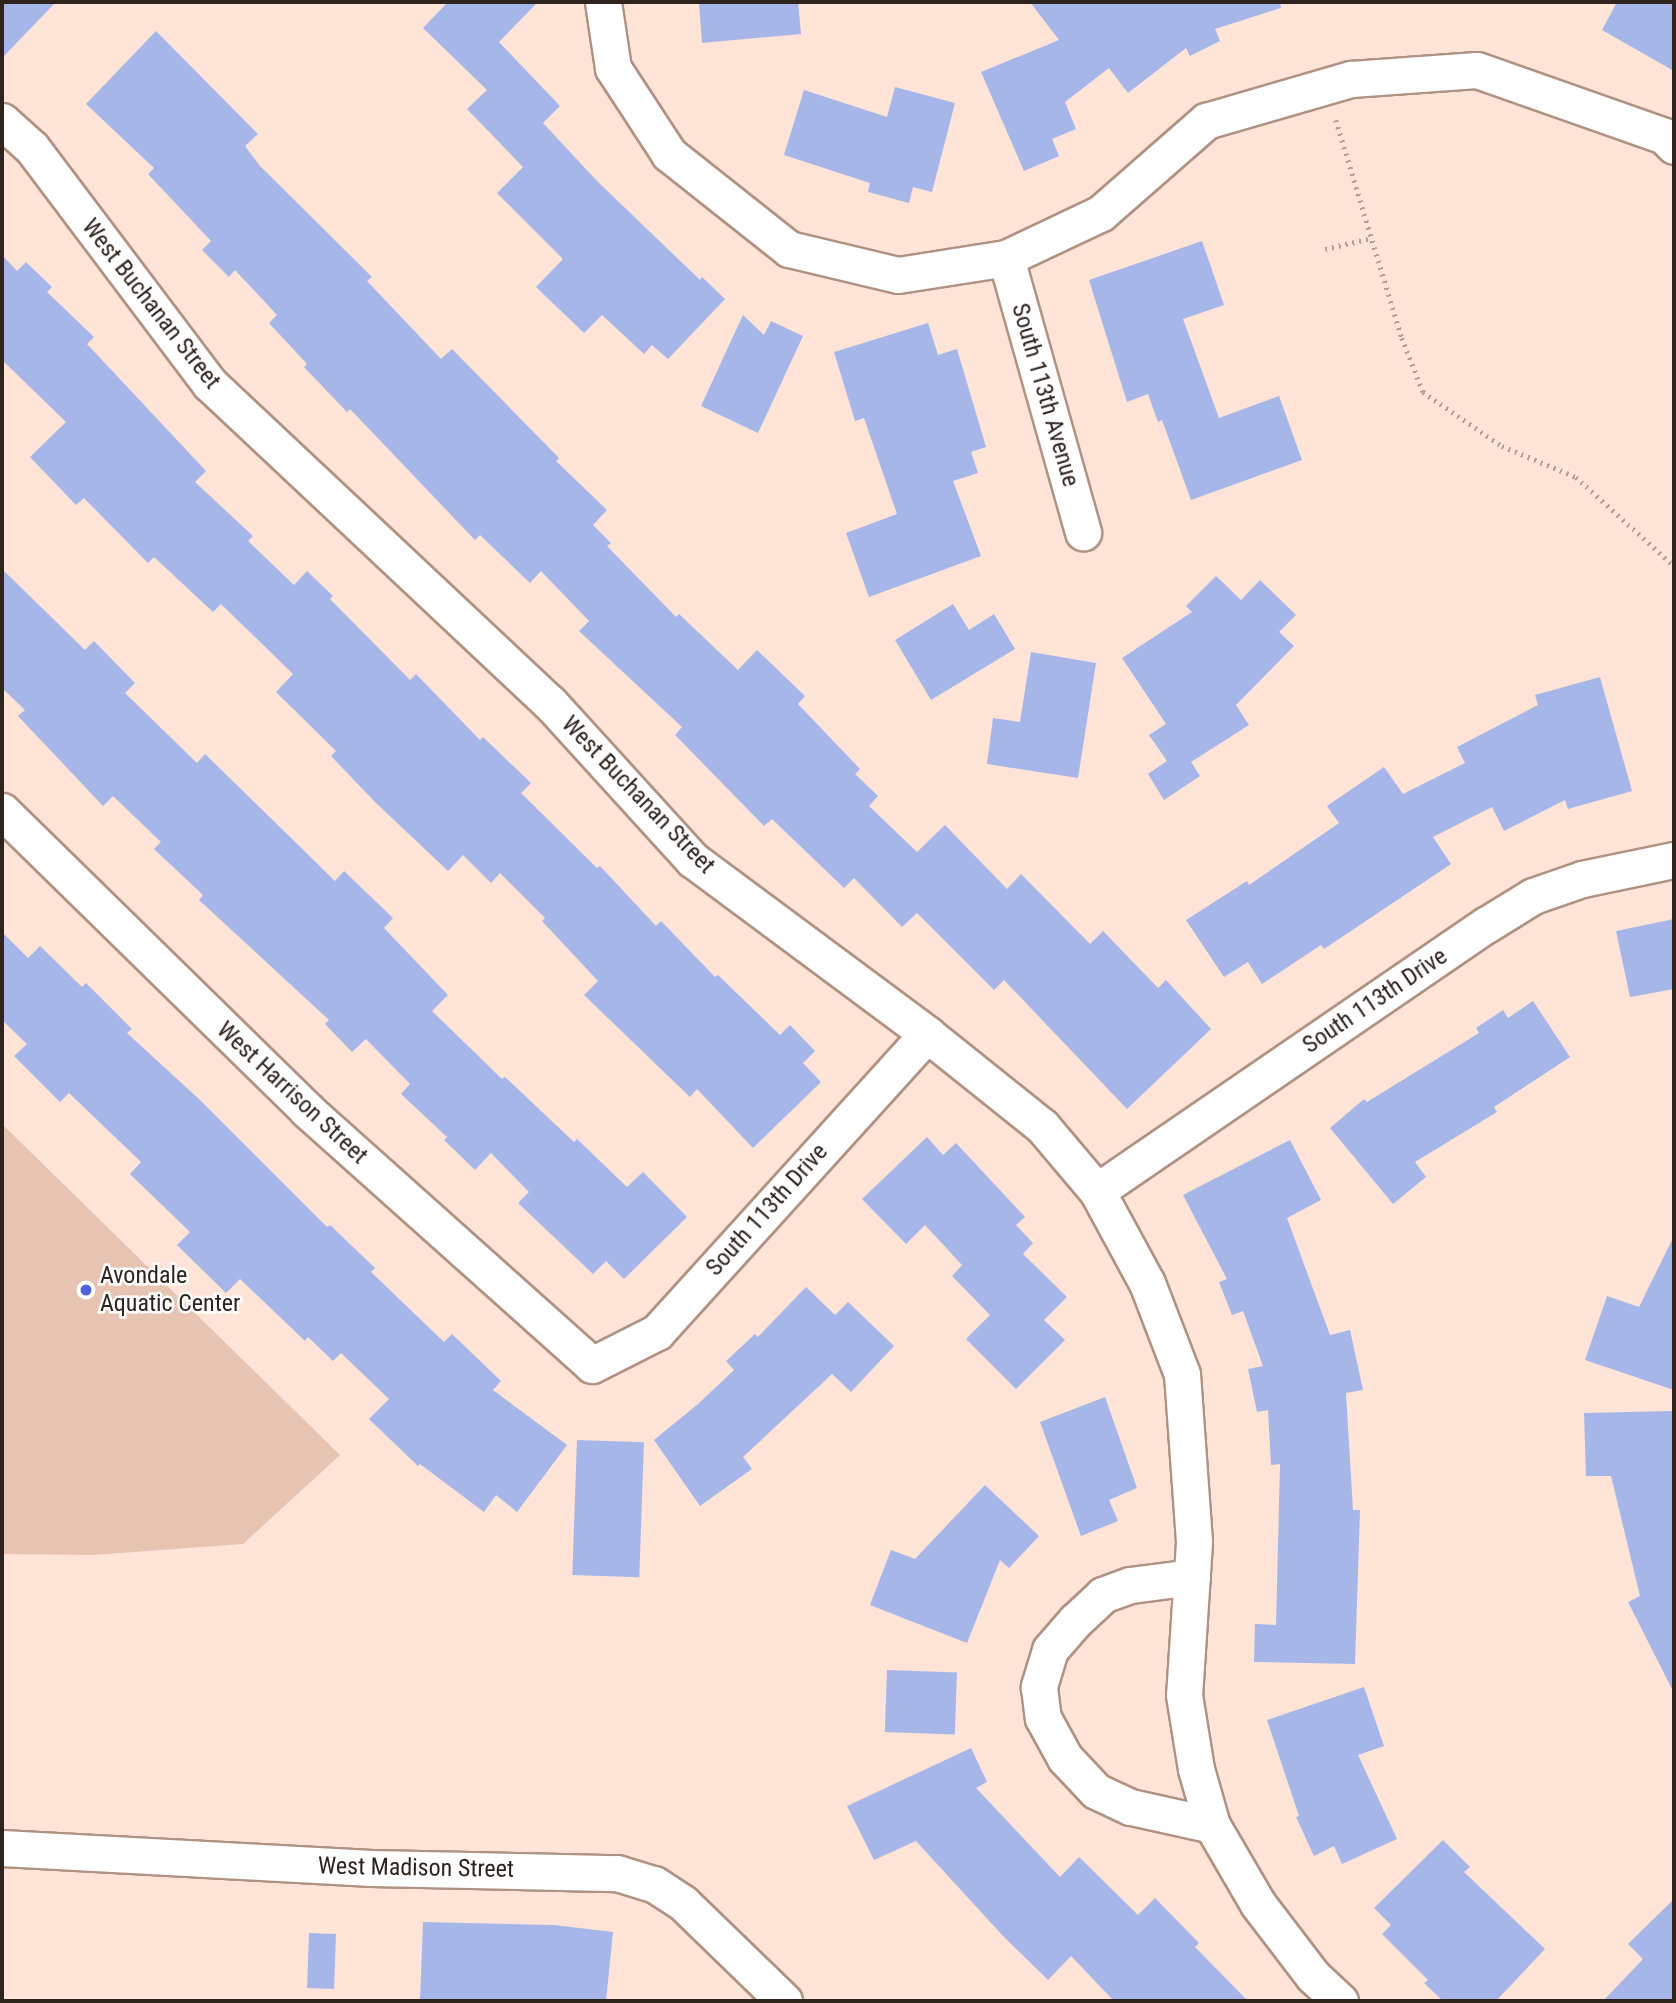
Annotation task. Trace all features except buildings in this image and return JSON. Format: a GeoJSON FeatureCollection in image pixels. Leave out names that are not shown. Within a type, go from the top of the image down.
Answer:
{"type":"FeatureCollection","features":[{"type":"Feature","properties":{"kind":"street"},"geometry":{"type":"LineString","coordinates":[[603,2],[613,68],[668,154],[789,249],[898,275],[1006,258],[1101,213],[1206,121],[1351,79],[1477,70],[1664,136],[1674,146]]}},
{"type":"Feature","properties":{"kind":"street","name":"West Buchanan Street"},"geometry":{"type":"LineString","coordinates":[[2,121],[32,148],[209,384],[550,702],[693,859],[927,1034],[1042,1126],[1097,1191],[1147,1283],[1182,1374],[1194,1542],[1184,1695],[1196,1769],[1212,1825],[1258,1905],[1313,1976],[1340,2001]]}},
{"type":"Feature","properties":{"kind":"street","name":"South 113th Avenue"},"geometry":{"type":"LineString","coordinates":[[1006,258],[1083,532]]}},
{"type":"Feature","properties":{"kind":"street","name":"West Harrison Street"},"geometry":{"type":"LineString","coordinates":[[2,811],[307,1110],[592,1365]]}},
{"type":"Feature","properties":{"kind":"street","name":"South 113th Drive"},"geometry":{"type":"LineString","coordinates":[[1097,1191],[1486,925],[1533,897],[1583,879],[1674,860]]}},
{"type":"Feature","properties":{"kind":"street","name":"South 113th Drive"},"geometry":{"type":"LineString","coordinates":[[592,1365],[657,1332],[927,1034]]}},
{"type":"Feature","properties":{"kind":"street"},"geometry":{"type":"LineString","coordinates":[[1192,1577],[1130,1585],[1103,1595],[1075,1621],[1050,1650],[1039,1688],[1043,1718],[1065,1758],[1096,1791],[1131,1807],[1212,1825]]}},
{"type":"Feature","properties":{"kind":"street","name":"West Madison Street"},"geometry":{"type":"LineString","coordinates":[[2,1848],[358,1868],[617,1873],[654,1884],[683,1902],[784,2001]]}},
{"type":"Feature","properties":{"kind":"path"},"geometry":{"type":"LineString","coordinates":[[1328,86],[1402,338],[1423,392],[1502,446],[1576,477],[1674,566]]}},
{"type":"Feature","properties":{"kind":"path"},"geometry":{"type":"LineString","coordinates":[[1325,248],[1372,237]]}},
{"type":"Feature","properties":{"kind":"shaded area","name":"Avondale Aquatic Center"},"geometry":{"type":"Polygon","coordinates":[[[2,1124],[340,1455],[243,1544],[93,1555],[2,1554],[2,1124]]]}},
{"type":"Feature","properties":{"kind":"place","name":"Avondale Aquatic Center"},"geometry":{"type":"Point","coordinates":[86,1290]}}]}
